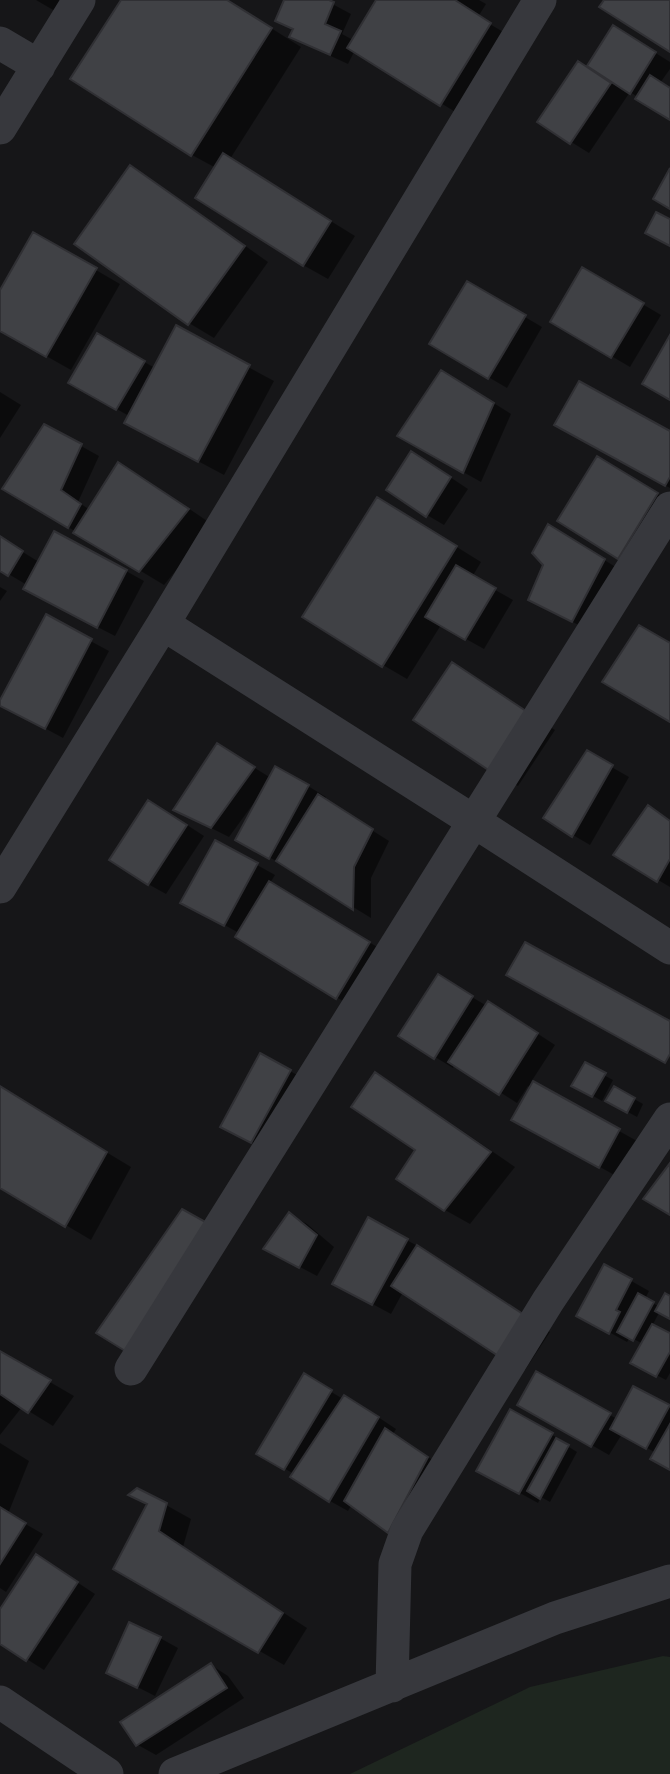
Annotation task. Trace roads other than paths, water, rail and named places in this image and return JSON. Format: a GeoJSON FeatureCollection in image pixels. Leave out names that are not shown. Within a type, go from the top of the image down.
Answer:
{"type":"FeatureCollection","features":[{"type":"Feature","properties":{"kind":"street"},"geometry":{"type":"LineString","coordinates":[[0,128],[79,0]]}},
{"type":"Feature","properties":{"kind":"street"},"geometry":{"type":"LineString","coordinates":[[0,887],[163,624],[540,0]]}},
{"type":"Feature","properties":{"kind":"street"},"geometry":{"type":"LineString","coordinates":[[0,43],[39,66]]}},
{"type":"Feature","properties":{"kind":"street"},"geometry":{"type":"LineString","coordinates":[[131,1369],[670,508]]}},
{"type":"Feature","properties":{"kind":"street"},"geometry":{"type":"LineString","coordinates":[[163,624],[670,948]]}},
{"type":"Feature","properties":{"kind":"street"},"geometry":{"type":"LineString","coordinates":[[392,1686],[395,1564],[407,1530],[548,1301],[670,1119]]}},
{"type":"Feature","properties":{"kind":"street"},"geometry":{"type":"LineString","coordinates":[[175,1774],[555,1618],[670,1581]]}},
{"type":"Feature","properties":{"kind":"street"},"geometry":{"type":"LineString","coordinates":[[0,1702],[107,1774]]}}]}
